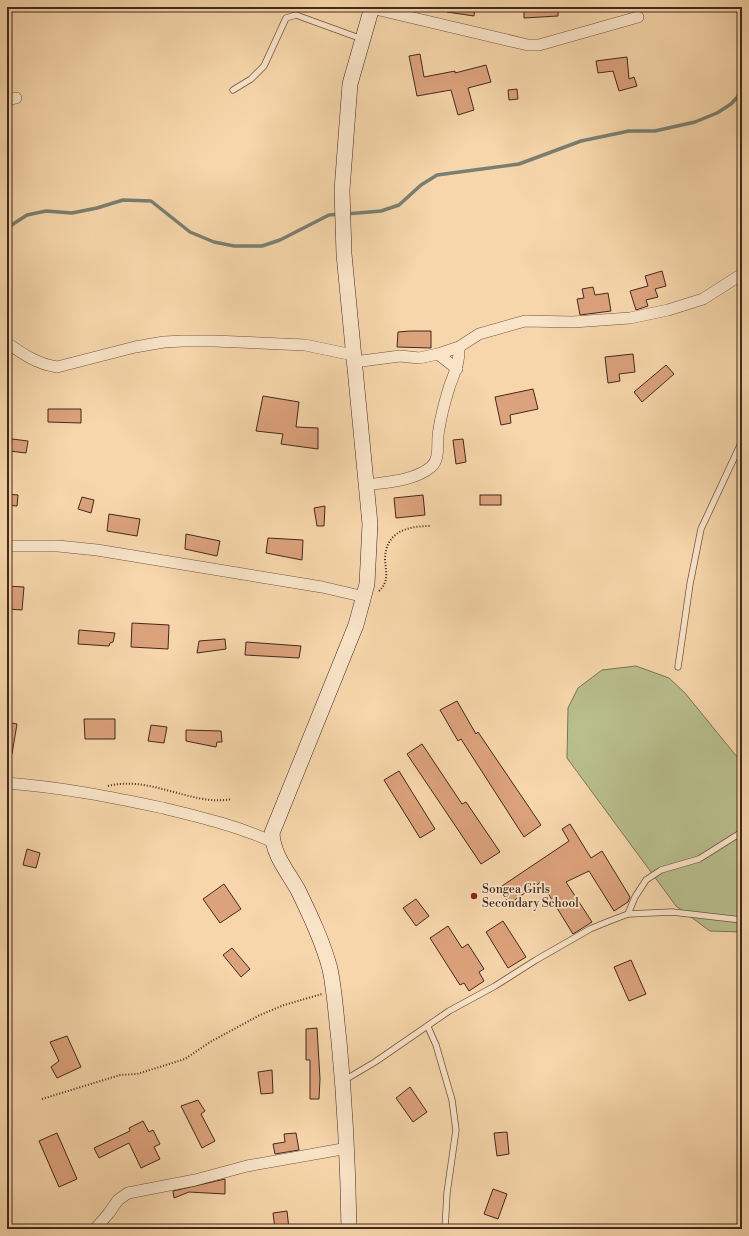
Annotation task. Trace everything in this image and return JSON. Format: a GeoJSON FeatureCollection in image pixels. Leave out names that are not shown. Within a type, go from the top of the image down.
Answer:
{"type":"FeatureCollection","features":[{"type":"Feature","properties":{"kind":"street"},"geometry":{"type":"LineString","coordinates":[[349,1229],[348,1148],[343,1081],[330,969],[320,940],[298,891],[276,853],[272,842],[272,833],[348,643],[365,596],[369,568],[370,524],[343,235],[342,190],[350,84],[371,8],[528,45],[540,45],[638,18]]}},
{"type":"Feature","properties":{"kind":"street"},"geometry":{"type":"LineString","coordinates":[[7,343],[22,355],[46,365],[57,367],[135,347],[164,342],[183,341],[305,345],[354,358],[400,356],[419,358],[438,354],[459,346],[479,334],[525,321],[573,322],[630,318],[668,310],[703,299],[742,274]]}},
{"type":"Feature","properties":{"kind":"street"},"geometry":{"type":"LineString","coordinates":[[366,485],[418,475],[436,462],[439,429],[449,388],[457,369],[459,346]]}},
{"type":"Feature","properties":{"kind":"street"},"geometry":{"type":"LineString","coordinates":[[438,354],[457,369]]}},
{"type":"Feature","properties":{"kind":"street"},"geometry":{"type":"LineString","coordinates":[[7,546],[58,546],[97,550],[365,596]]}},
{"type":"Feature","properties":{"kind":"street"},"geometry":{"type":"LineString","coordinates":[[7,783],[89,793],[192,815],[248,831],[272,842]]}},
{"type":"Feature","properties":{"kind":"street"},"geometry":{"type":"LineString","coordinates":[[95,1229],[118,1200],[128,1193],[195,1180],[247,1166],[348,1148]]}},
{"type":"Feature","properties":{"kind":"lane"},"geometry":{"type":"LineString","coordinates":[[233,90],[251,79],[264,66],[286,18],[289,16],[296,15],[362,39]]}},
{"type":"Feature","properties":{"kind":"lane"},"geometry":{"type":"LineString","coordinates":[[678,667],[690,584],[701,529],[742,441]]}},
{"type":"Feature","properties":{"kind":"lane"},"geometry":{"type":"LineString","coordinates":[[628,914],[635,897],[646,880],[660,870],[699,859],[742,832]]}},
{"type":"Feature","properties":{"kind":"lane"},"geometry":{"type":"LineString","coordinates":[[343,1081],[375,1062],[449,1012],[590,929],[628,914],[672,912],[742,920]]}},
{"type":"Feature","properties":{"kind":"lane"},"geometry":{"type":"LineString","coordinates":[[428,1026],[436,1045],[452,1100],[456,1130],[447,1193],[445,1229]]}},
{"type":"Feature","properties":{"kind":"path"},"geometry":{"type":"LineString","coordinates":[[365,596],[378,593],[385,582],[386,552],[389,542],[394,534],[409,528],[430,526]]}},
{"type":"Feature","properties":{"kind":"path"},"geometry":{"type":"LineString","coordinates":[[89,793],[117,783],[127,783],[166,789],[208,800],[232,799]]}},
{"type":"Feature","properties":{"kind":"path"},"geometry":{"type":"LineString","coordinates":[[42,1099],[120,1075],[137,1074],[166,1066],[184,1059],[210,1042],[260,1015],[294,1002],[333,992]]}},
{"type":"Feature","properties":{"kind":"green space"},"geometry":{"type":"Polygon","coordinates":[[[636,666],[669,678],[685,693],[742,763],[742,932],[710,931],[676,906],[567,758],[568,708],[578,688],[602,670],[636,666]]]}},
{"type":"Feature","properties":{"kind":"building"},"geometry":{"type":"Polygon","coordinates":[[[447,7],[475,7],[474,16],[447,12],[447,7]]]}},
{"type":"Feature","properties":{"kind":"building"},"geometry":{"type":"Polygon","coordinates":[[[524,7],[558,7],[558,16],[524,18],[524,7]]]}},
{"type":"Feature","properties":{"kind":"building"},"geometry":{"type":"Polygon","coordinates":[[[420,54],[424,77],[455,71],[455,73],[486,65],[491,82],[468,88],[474,110],[458,115],[451,90],[417,96],[409,56],[420,54]]]}},
{"type":"Feature","properties":{"kind":"building"},"geometry":{"type":"Polygon","coordinates":[[[627,57],[629,79],[634,77],[637,86],[619,91],[613,71],[598,73],[596,61],[627,57]]]}},
{"type":"Feature","properties":{"kind":"building"},"geometry":{"type":"Polygon","coordinates":[[[517,89],[518,99],[509,100],[508,90],[517,89]]]}},
{"type":"Feature","properties":{"kind":"building"},"geometry":{"type":"Polygon","coordinates":[[[662,271],[666,286],[655,289],[658,297],[646,300],[648,306],[636,310],[630,291],[648,286],[645,276],[662,271]]]}},
{"type":"Feature","properties":{"kind":"building"},"geometry":{"type":"Polygon","coordinates":[[[593,287],[595,295],[608,293],[611,311],[580,315],[577,299],[584,298],[582,289],[593,287]]]}},
{"type":"Feature","properties":{"kind":"building"},"geometry":{"type":"Polygon","coordinates":[[[431,331],[431,348],[397,347],[398,332],[431,331]]]}},
{"type":"Feature","properties":{"kind":"building"},"geometry":{"type":"Polygon","coordinates":[[[633,354],[635,372],[619,374],[620,381],[608,383],[605,357],[633,354]]]}},
{"type":"Feature","properties":{"kind":"building"},"geometry":{"type":"Polygon","coordinates":[[[666,365],[674,374],[642,402],[634,392],[666,365]]]}},
{"type":"Feature","properties":{"kind":"building"},"geometry":{"type":"Polygon","coordinates":[[[533,389],[538,409],[510,415],[511,423],[501,425],[495,397],[533,389]]]}},
{"type":"Feature","properties":{"kind":"building"},"geometry":{"type":"Polygon","coordinates":[[[263,396],[299,402],[296,427],[318,428],[318,449],[281,444],[283,434],[256,431],[263,396]]]}},
{"type":"Feature","properties":{"kind":"building"},"geometry":{"type":"Polygon","coordinates":[[[48,409],[81,409],[81,423],[48,422],[48,409]]]}},
{"type":"Feature","properties":{"kind":"building"},"geometry":{"type":"Polygon","coordinates":[[[12,439],[28,441],[26,453],[10,451],[12,439]]]}},
{"type":"Feature","properties":{"kind":"building"},"geometry":{"type":"Polygon","coordinates":[[[463,439],[466,462],[456,464],[453,440],[463,439]]]}},
{"type":"Feature","properties":{"kind":"building"},"geometry":{"type":"Polygon","coordinates":[[[7,494],[18,495],[17,506],[7,505],[7,494]]]}},
{"type":"Feature","properties":{"kind":"building"},"geometry":{"type":"Polygon","coordinates":[[[423,495],[425,515],[396,518],[394,498],[423,495]]]}},
{"type":"Feature","properties":{"kind":"building"},"geometry":{"type":"Polygon","coordinates":[[[480,495],[501,495],[501,505],[480,505],[480,495]]]}},
{"type":"Feature","properties":{"kind":"building"},"geometry":{"type":"Polygon","coordinates":[[[82,497],[94,500],[91,513],[78,509],[82,497]]]}},
{"type":"Feature","properties":{"kind":"building"},"geometry":{"type":"Polygon","coordinates":[[[325,506],[324,526],[317,526],[314,508],[325,506]]]}},
{"type":"Feature","properties":{"kind":"building"},"geometry":{"type":"Polygon","coordinates":[[[109,514],[140,519],[137,536],[107,531],[109,514]]]}},
{"type":"Feature","properties":{"kind":"building"},"geometry":{"type":"Polygon","coordinates":[[[186,534],[220,541],[217,556],[185,549],[186,534]]]}},
{"type":"Feature","properties":{"kind":"building"},"geometry":{"type":"Polygon","coordinates":[[[268,538],[303,540],[302,560],[266,553],[268,538]]]}},
{"type":"Feature","properties":{"kind":"building"},"geometry":{"type":"Polygon","coordinates":[[[7,586],[24,587],[22,610],[7,609],[7,586]]]}},
{"type":"Feature","properties":{"kind":"building"},"geometry":{"type":"Polygon","coordinates":[[[132,623],[169,625],[168,649],[131,647],[132,623]]]}},
{"type":"Feature","properties":{"kind":"building"},"geometry":{"type":"Polygon","coordinates":[[[79,630],[115,633],[113,642],[110,643],[109,646],[78,644],[79,630]]]}},
{"type":"Feature","properties":{"kind":"building"},"geometry":{"type":"Polygon","coordinates":[[[225,639],[226,649],[197,653],[199,641],[225,639]]]}},
{"type":"Feature","properties":{"kind":"building"},"geometry":{"type":"Polygon","coordinates":[[[246,642],[301,646],[299,658],[245,655],[246,642]]]}},
{"type":"Feature","properties":{"kind":"building"},"geometry":{"type":"Polygon","coordinates":[[[457,701],[476,734],[478,732],[541,825],[524,837],[461,739],[458,741],[440,710],[457,701]]]}},
{"type":"Feature","properties":{"kind":"building"},"geometry":{"type":"Polygon","coordinates":[[[84,719],[115,719],[115,739],[85,739],[84,719]]]}},
{"type":"Feature","properties":{"kind":"building"},"geometry":{"type":"Polygon","coordinates":[[[7,722],[17,724],[12,754],[7,753],[7,722]]]}},
{"type":"Feature","properties":{"kind":"building"},"geometry":{"type":"Polygon","coordinates":[[[151,725],[167,727],[164,743],[148,741],[151,725]]]}},
{"type":"Feature","properties":{"kind":"building"},"geometry":{"type":"Polygon","coordinates":[[[186,730],[221,731],[222,742],[217,742],[216,747],[186,741],[186,730]]]}},
{"type":"Feature","properties":{"kind":"building"},"geometry":{"type":"Polygon","coordinates":[[[422,744],[462,804],[466,802],[500,852],[481,864],[407,754],[422,744]]]}},
{"type":"Feature","properties":{"kind":"building"},"geometry":{"type":"Polygon","coordinates":[[[399,771],[435,829],[420,838],[384,780],[399,771]]]}},
{"type":"Feature","properties":{"kind":"building"},"geometry":{"type":"Polygon","coordinates":[[[570,824],[591,858],[602,851],[630,897],[628,902],[614,911],[589,871],[566,882],[592,922],[573,934],[541,882],[509,904],[499,888],[569,841],[562,829],[570,824]]]}},
{"type":"Feature","properties":{"kind":"building"},"geometry":{"type":"Polygon","coordinates":[[[27,849],[40,853],[36,868],[23,865],[27,849]]]}},
{"type":"Feature","properties":{"kind":"building"},"geometry":{"type":"Polygon","coordinates":[[[224,884],[241,909],[220,923],[203,899],[224,884]]]}},
{"type":"Feature","properties":{"kind":"building"},"geometry":{"type":"Polygon","coordinates":[[[416,899],[429,916],[416,926],[403,908],[416,899]]]}},
{"type":"Feature","properties":{"kind":"building"},"geometry":{"type":"Polygon","coordinates":[[[503,921],[526,957],[508,968],[486,932],[503,921]]]}},
{"type":"Feature","properties":{"kind":"building"},"geometry":{"type":"Polygon","coordinates":[[[448,926],[462,948],[468,944],[484,969],[479,972],[484,981],[469,991],[464,983],[460,985],[430,938],[448,926]]]}},
{"type":"Feature","properties":{"kind":"building"},"geometry":{"type":"Polygon","coordinates":[[[232,948],[250,969],[241,977],[223,955],[232,948]]]}},
{"type":"Feature","properties":{"kind":"building"},"geometry":{"type":"Polygon","coordinates":[[[631,960],[646,994],[629,1001],[614,967],[631,960]]]}},
{"type":"Feature","properties":{"kind":"building"},"geometry":{"type":"Polygon","coordinates":[[[317,1028],[320,1079],[319,1099],[310,1099],[310,1060],[306,1060],[306,1029],[317,1028]]]}},
{"type":"Feature","properties":{"kind":"building"},"geometry":{"type":"Polygon","coordinates":[[[67,1036],[81,1067],[57,1078],[51,1067],[59,1061],[50,1042],[67,1036]]]}},
{"type":"Feature","properties":{"kind":"building"},"geometry":{"type":"Polygon","coordinates":[[[272,1070],[273,1093],[261,1094],[258,1072],[272,1070]]]}},
{"type":"Feature","properties":{"kind":"building"},"geometry":{"type":"Polygon","coordinates":[[[410,1087],[427,1112],[413,1122],[396,1098],[410,1087]]]}},
{"type":"Feature","properties":{"kind":"building"},"geometry":{"type":"Polygon","coordinates":[[[198,1100],[205,1111],[201,1114],[215,1141],[202,1148],[181,1106],[198,1100]]]}},
{"type":"Feature","properties":{"kind":"building"},"geometry":{"type":"Polygon","coordinates":[[[143,1121],[149,1132],[153,1130],[160,1144],[154,1147],[160,1159],[141,1168],[129,1143],[99,1158],[94,1148],[130,1131],[129,1128],[143,1121]]]}},
{"type":"Feature","properties":{"kind":"building"},"geometry":{"type":"Polygon","coordinates":[[[507,1132],[509,1154],[497,1156],[494,1133],[507,1132]]]}},
{"type":"Feature","properties":{"kind":"building"},"geometry":{"type":"Polygon","coordinates":[[[57,1133],[77,1179],[59,1187],[39,1141],[57,1133]]]}},
{"type":"Feature","properties":{"kind":"building"},"geometry":{"type":"Polygon","coordinates":[[[296,1133],[299,1150],[275,1154],[273,1144],[285,1142],[284,1134],[296,1133]]]}},
{"type":"Feature","properties":{"kind":"building"},"geometry":{"type":"Polygon","coordinates":[[[225,1179],[225,1194],[189,1192],[174,1198],[173,1191],[225,1179]]]}},
{"type":"Feature","properties":{"kind":"building"},"geometry":{"type":"Polygon","coordinates":[[[493,1189],[507,1194],[498,1219],[484,1214],[493,1189]]]}},
{"type":"Feature","properties":{"kind":"building"},"geometry":{"type":"Polygon","coordinates":[[[287,1211],[289,1229],[275,1229],[273,1213],[287,1211]]]}},
{"type":"Feature","properties":{"kind":"waterway"},"geometry":{"type":"LineString","coordinates":[[346,214],[381,211],[399,205],[421,185],[437,175],[519,164],[581,141],[629,131],[655,131],[695,122],[717,113],[731,104],[742,92]]}},
{"type":"Feature","properties":{"kind":"waterway"},"geometry":{"type":"LineString","coordinates":[[7,228],[27,215],[46,211],[72,213],[97,208],[123,200],[151,201],[190,232],[214,242],[234,246],[262,246],[280,240],[329,215],[339,214]]}},
{"type":"Feature","properties":{"kind":"place","name":"Songea Girls Secondary School"},"geometry":{"type":"Point","coordinates":[474,896]}}]}
